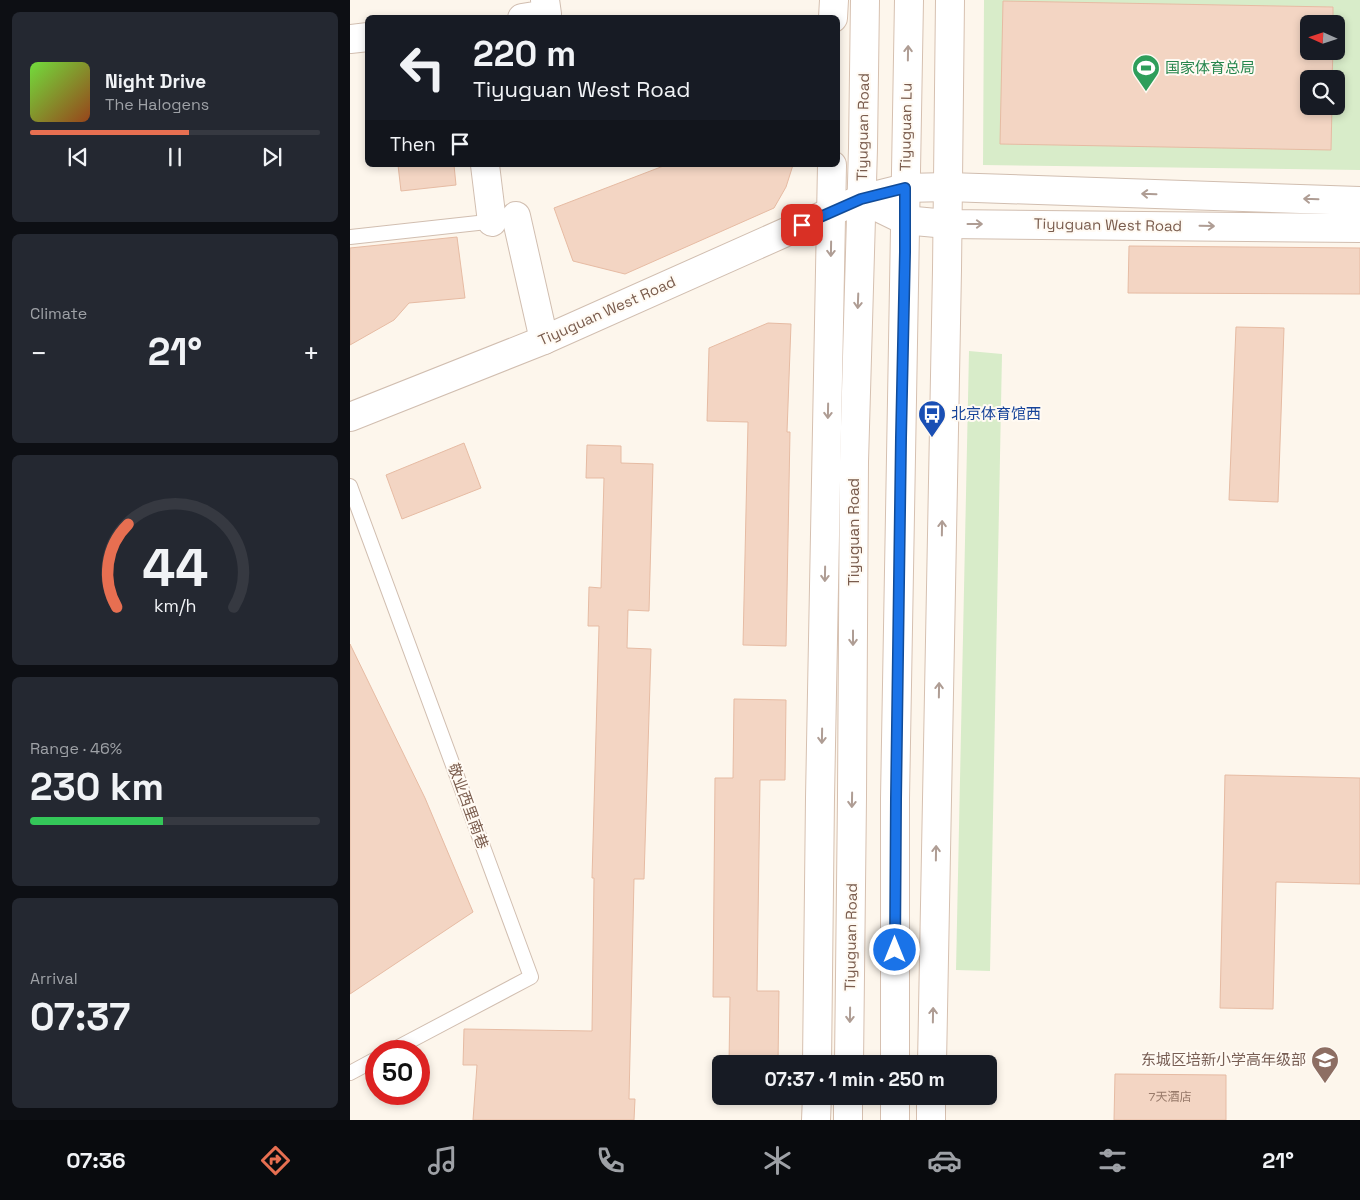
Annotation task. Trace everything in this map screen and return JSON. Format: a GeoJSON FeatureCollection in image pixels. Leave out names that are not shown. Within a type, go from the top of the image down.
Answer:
{"type":"FeatureCollection","features":[{"type":"Feature","properties":{"kind":"street"},"geometry":{"type":"LineString","coordinates":[[541,15],[547,14],[545,0]]}},
{"type":"Feature","properties":{"kind":"street"},"geometry":{"type":"LineString","coordinates":[[834,0],[834,15]]}},
{"type":"Feature","properties":{"kind":"street","name":"Tiyuguan Road"},"geometry":{"type":"LineString","coordinates":[[849,1055],[854,462],[863,148],[864,0]]}},
{"type":"Feature","properties":{"kind":"street","name":"Tiyuguan Lu"},"geometry":{"type":"LineString","coordinates":[[895,1055],[896,799],[909,0]]}},
{"type":"Feature","properties":{"kind":"street"},"geometry":{"type":"LineString","coordinates":[[932,1055],[950,0]]}},
{"type":"Feature","properties":{"kind":"street"},"geometry":{"type":"LineString","coordinates":[[350,39],[365,37]]}},
{"type":"Feature","properties":{"kind":"street"},"geometry":{"type":"LineString","coordinates":[[486,167],[544,340]]}},
{"type":"Feature","properties":{"kind":"street"},"geometry":{"type":"LineString","coordinates":[[817,1055],[832,167]]}},
{"type":"Feature","properties":{"kind":"street","name":"Tiyuguan West Road"},"geometry":{"type":"LineString","coordinates":[[350,417],[544,340],[861,199],[905,188],[948,187],[1360,201]]}},
{"type":"Feature","properties":{"kind":"street","name":"Tiyuguan West Road"},"geometry":{"type":"LineString","coordinates":[[861,199],[904,220],[947,224],[1360,228]]}},
{"type":"Feature","properties":{"kind":"street"},"geometry":{"type":"LineString","coordinates":[[816,1105],[816,1120]]}},
{"type":"Feature","properties":{"kind":"street"},"geometry":{"type":"LineString","coordinates":[[848,1105],[848,1120]]}},
{"type":"Feature","properties":{"kind":"street"},"geometry":{"type":"LineString","coordinates":[[895,1105],[895,1120]]}},
{"type":"Feature","properties":{"kind":"street"},"geometry":{"type":"LineString","coordinates":[[931,1105],[931,1120]]}},
{"type":"Feature","properties":{"kind":"lane"},"geometry":{"type":"LineString","coordinates":[[350,237],[504,219]]}},
{"type":"Feature","properties":{"kind":"lane","name":"敬业西里南巷"},"geometry":{"type":"LineString","coordinates":[[350,486],[531,976],[412,1040]]}},
{"type":"Feature","properties":{"kind":"lane"},"geometry":{"type":"LineString","coordinates":[[350,1074],[365,1065]]}},
{"type":"Feature","properties":{"kind":"green space","name":"国家体育总局"},"geometry":{"type":"Polygon","coordinates":[[[984,0],[1360,0],[1360,170],[983,165],[984,0]]]}},
{"type":"Feature","properties":{"kind":"green space"},"geometry":{"type":"Polygon","coordinates":[[[969,351],[1002,354],[990,971],[956,970],[969,351]]]}},
{"type":"Feature","properties":{"kind":"building","name":"国家体育总局"},"geometry":{"type":"Polygon","coordinates":[[[1003,1],[1333,7],[1333,15],[1300,15],[1300,60],[1333,60],[1332,70],[1300,70],[1300,115],[1332,115],[1331,150],[1000,144],[1003,1]]]}},
{"type":"Feature","properties":{"kind":"building"},"geometry":{"type":"Polygon","coordinates":[[[398,167],[454,167],[456,185],[401,191],[398,167]]]}},
{"type":"Feature","properties":{"kind":"building"},"geometry":{"type":"Polygon","coordinates":[[[661,167],[792,167],[786,187],[774,208],[625,274],[573,261],[554,208],[661,167]]]}},
{"type":"Feature","properties":{"kind":"building"},"geometry":{"type":"Polygon","coordinates":[[[457,237],[465,298],[409,303],[394,320],[350,345],[350,248],[457,237]]]}},
{"type":"Feature","properties":{"kind":"building"},"geometry":{"type":"Polygon","coordinates":[[[1129,246],[1360,248],[1360,294],[1128,293],[1129,246]]]}},
{"type":"Feature","properties":{"kind":"building"},"geometry":{"type":"Polygon","coordinates":[[[768,323],[791,324],[787,432],[790,432],[786,646],[743,645],[748,422],[707,421],[709,348],[768,323]]]}},
{"type":"Feature","properties":{"kind":"building"},"geometry":{"type":"Polygon","coordinates":[[[1236,327],[1284,328],[1278,502],[1229,500],[1236,327]]]}},
{"type":"Feature","properties":{"kind":"building"},"geometry":{"type":"Polygon","coordinates":[[[464,443],[481,488],[402,519],[386,475],[464,443]]]}},
{"type":"Feature","properties":{"kind":"building"},"geometry":{"type":"Polygon","coordinates":[[[587,445],[621,446],[621,463],[653,464],[649,611],[628,610],[627,648],[651,649],[644,879],[634,879],[629,1099],[635,1099],[634,1120],[473,1120],[477,1065],[463,1065],[464,1029],[592,1031],[594,878],[592,878],[599,626],[588,626],[589,587],[601,588],[604,478],[586,478],[587,445]]]}},
{"type":"Feature","properties":{"kind":"building"},"geometry":{"type":"Polygon","coordinates":[[[350,644],[425,798],[473,912],[350,994],[350,644]]]}},
{"type":"Feature","properties":{"kind":"building"},"geometry":{"type":"Polygon","coordinates":[[[734,699],[786,700],[785,780],[760,780],[757,991],[779,991],[778,1055],[729,1055],[730,997],[713,997],[715,778],[733,778],[734,699]]]}},
{"type":"Feature","properties":{"kind":"building"},"geometry":{"type":"Polygon","coordinates":[[[1225,775],[1360,778],[1360,884],[1276,882],[1273,1009],[1220,1008],[1225,775]]]}},
{"type":"Feature","properties":{"kind":"building"},"geometry":{"type":"Polygon","coordinates":[[[1115,1074],[1226,1075],[1226,1120],[1114,1120],[1115,1074]]]}},
{"type":"Feature","properties":{"kind":"place","name":"国家体育总局"},"geometry":{"type":"Point","coordinates":[1146,92]}},
{"type":"Feature","properties":{"kind":"place","name":"北京体育馆西"},"geometry":{"type":"Point","coordinates":[932,438]}},
{"type":"Feature","properties":{"kind":"place","name":"东城区培新小学高年级部"},"geometry":{"type":"Point","coordinates":[1325,1084]}},
{"type":"Feature","properties":{"kind":"route"},"geometry":{"type":"LineString","coordinates":[[802,225],[861,199],[905,188],[895,950]]}}]}
